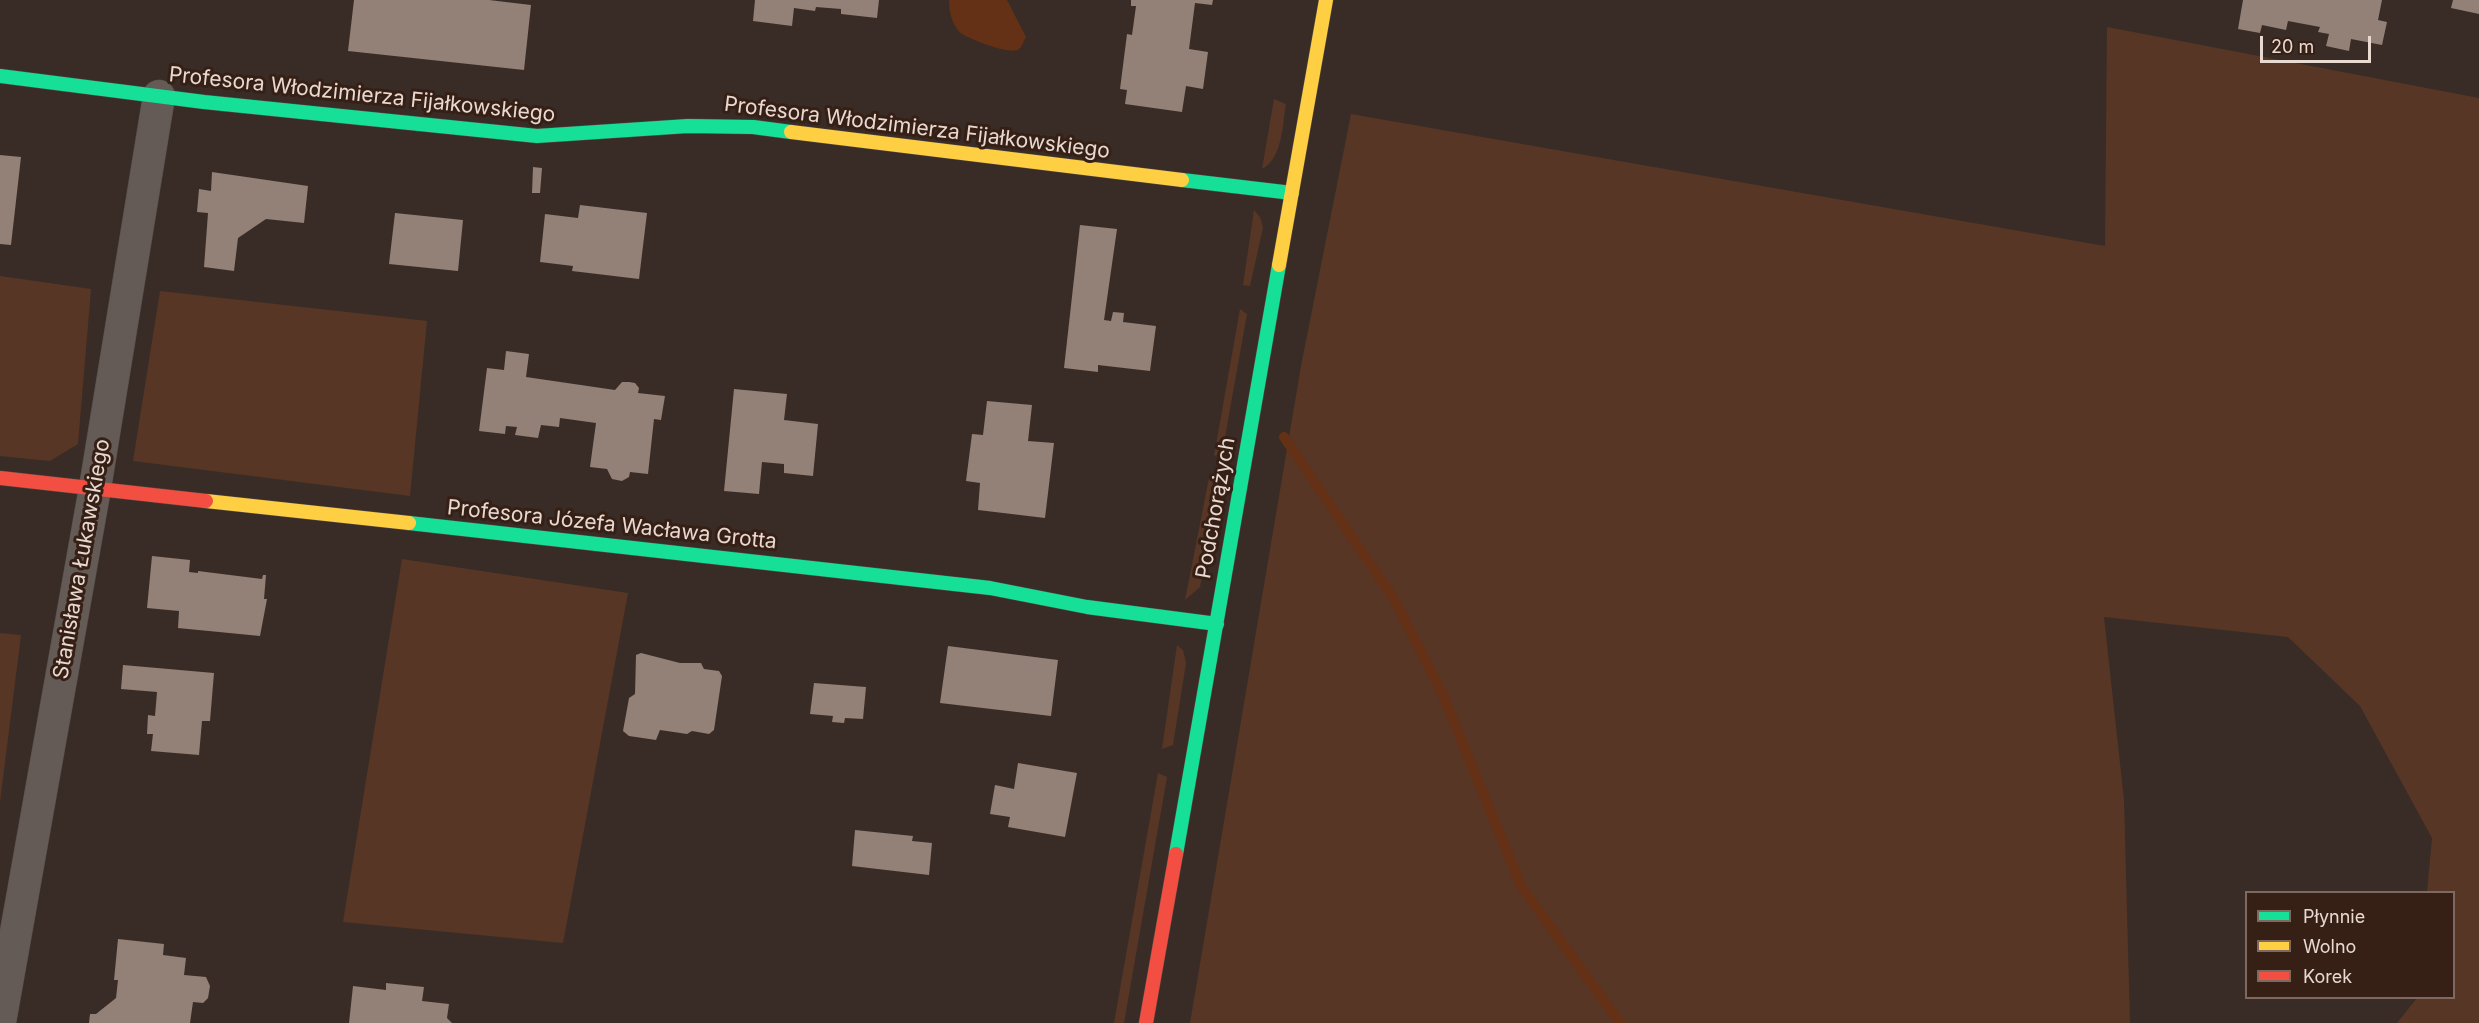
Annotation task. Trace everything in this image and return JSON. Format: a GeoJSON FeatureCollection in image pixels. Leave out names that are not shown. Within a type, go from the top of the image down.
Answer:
{"type":"FeatureCollection","features":[{"type":"Feature","properties":{"kind":"street","name":"Podchorążych"},"geometry":{"type":"LineString","coordinates":[[1146,1023],[1326,0]]}},
{"type":"Feature","properties":{"kind":"street","name":"Profesora Włodzimierza Fijałkowskiego"},"geometry":{"type":"LineString","coordinates":[[0,76],[159,96],[537,136],[694,126],[753,127],[1292,193]]}},
{"type":"Feature","properties":{"kind":"street","name":"Stanisława Łukawskiego"},"geometry":{"type":"LineString","coordinates":[[0,1022],[95,488],[159,96]]}},
{"type":"Feature","properties":{"kind":"street","name":"Profesora Józefa Wacława Grotta"},"geometry":{"type":"LineString","coordinates":[[0,477],[990,588],[1087,607],[1217,624]]}},
{"type":"Feature","properties":{"kind":"shaded area"},"geometry":{"type":"Polygon","coordinates":[[[949,0],[1007,0],[1026,37],[1021,47],[1015,51],[1000,49],[962,34],[953,23],[949,0]]]}},
{"type":"Feature","properties":{"kind":"shaded area"},"geometry":{"type":"Polygon","coordinates":[[[2107,27],[2479,98],[2479,1023],[2397,1023],[2416,999],[2455,999],[2455,891],[2427,891],[2432,838],[2360,706],[2288,637],[2104,617],[2124,800],[2130,1023],[1190,1023],[1301,366],[1351,114],[2105,246],[2107,27]]]}},
{"type":"Feature","properties":{"kind":"shaded area"},"geometry":{"type":"Polygon","coordinates":[[[1274,99],[1286,104],[1282,131],[1274,157],[1262,169],[1274,99]]]}},
{"type":"Feature","properties":{"kind":"shaded area"},"geometry":{"type":"Polygon","coordinates":[[[1254,210],[1260,217],[1263,228],[1250,286],[1243,285],[1254,210]]]}},
{"type":"Feature","properties":{"kind":"shaded area"},"geometry":{"type":"Polygon","coordinates":[[[0,276],[91,289],[78,444],[50,461],[0,456],[0,276]]]}},
{"type":"Feature","properties":{"kind":"shaded area"},"geometry":{"type":"Polygon","coordinates":[[[160,291],[427,321],[410,496],[133,461],[160,291]]]}},
{"type":"Feature","properties":{"kind":"shaded area"},"geometry":{"type":"Polygon","coordinates":[[[1240,309],[1247,314],[1222,454],[1214,456],[1240,309]]]}},
{"type":"Feature","properties":{"kind":"shaded area"},"geometry":{"type":"Polygon","coordinates":[[[1209,478],[1215,479],[1219,485],[1202,577],[1200,587],[1185,600],[1209,478]]]}},
{"type":"Feature","properties":{"kind":"shaded area"},"geometry":{"type":"Polygon","coordinates":[[[402,559],[628,593],[563,943],[343,922],[402,559]]]}},
{"type":"Feature","properties":{"kind":"shaded area"},"geometry":{"type":"Polygon","coordinates":[[[0,633],[21,635],[0,802],[0,633]]]}},
{"type":"Feature","properties":{"kind":"shaded area"},"geometry":{"type":"Polygon","coordinates":[[[1177,645],[1183,650],[1186,663],[1173,745],[1162,749],[1177,645]]]}},
{"type":"Feature","properties":{"kind":"shaded area"},"geometry":{"type":"Polygon","coordinates":[[[1158,773],[1167,777],[1124,1023],[1114,1023],[1158,773]]]}},
{"type":"Feature","properties":{"kind":"building"},"geometry":{"type":"Polygon","coordinates":[[[354,0],[489,0],[531,5],[524,70],[348,51],[354,0]]]}},
{"type":"Feature","properties":{"kind":"building"},"geometry":{"type":"Polygon","coordinates":[[[755,0],[879,0],[877,18],[841,14],[841,9],[816,7],[815,11],[794,8],[792,26],[753,21],[755,0]]]}},
{"type":"Feature","properties":{"kind":"building"},"geometry":{"type":"Polygon","coordinates":[[[1131,0],[1213,0],[1212,5],[1195,3],[1189,49],[1208,52],[1203,89],[1186,86],[1182,112],[1125,104],[1127,90],[1120,89],[1127,34],[1132,35],[1136,6],[1131,6],[1131,0]]]}},
{"type":"Feature","properties":{"kind":"building"},"geometry":{"type":"Polygon","coordinates":[[[2243,0],[2382,0],[2378,20],[2387,22],[2382,45],[2351,39],[2349,51],[2326,46],[2329,34],[2318,32],[2320,27],[2288,21],[2286,30],[2262,25],[2260,33],[2238,29],[2243,0]]]}},
{"type":"Feature","properties":{"kind":"building"},"geometry":{"type":"Polygon","coordinates":[[[2453,0],[2479,0],[2479,14],[2451,8],[2453,0]]]}},
{"type":"Feature","properties":{"kind":"building"},"geometry":{"type":"Polygon","coordinates":[[[0,155],[21,157],[11,245],[0,244],[0,155]]]}},
{"type":"Feature","properties":{"kind":"building"},"geometry":{"type":"Polygon","coordinates":[[[533,167],[542,168],[540,193],[532,193],[533,167]]]}},
{"type":"Feature","properties":{"kind":"building"},"geometry":{"type":"Polygon","coordinates":[[[212,172],[308,186],[304,223],[266,219],[238,238],[234,271],[204,267],[208,213],[197,212],[199,189],[211,191],[212,172]]]}},
{"type":"Feature","properties":{"kind":"building"},"geometry":{"type":"Polygon","coordinates":[[[580,205],[647,213],[639,279],[572,271],[573,266],[540,262],[545,214],[578,218],[580,205]]]}},
{"type":"Feature","properties":{"kind":"building"},"geometry":{"type":"Polygon","coordinates":[[[395,213],[463,220],[458,271],[389,264],[395,213]]]}},
{"type":"Feature","properties":{"kind":"building"},"geometry":{"type":"Polygon","coordinates":[[[1080,225],[1117,229],[1104,320],[1111,321],[1113,312],[1124,313],[1123,322],[1156,326],[1150,371],[1098,365],[1098,372],[1064,368],[1080,225]]]}},
{"type":"Feature","properties":{"kind":"building"},"geometry":{"type":"Polygon","coordinates":[[[506,351],[529,354],[526,377],[615,390],[622,382],[629,382],[635,383],[639,388],[638,393],[665,396],[661,420],[654,419],[648,474],[630,472],[629,477],[622,481],[612,479],[607,469],[590,467],[596,423],[560,418],[559,427],[541,425],[538,438],[515,435],[517,427],[506,426],[505,434],[479,431],[487,368],[504,370],[506,351]]]}},
{"type":"Feature","properties":{"kind":"building"},"geometry":{"type":"Polygon","coordinates":[[[734,389],[787,394],[784,420],[818,424],[813,476],[784,473],[784,464],[762,462],[759,494],[724,491],[734,389]]]}},
{"type":"Feature","properties":{"kind":"building"},"geometry":{"type":"Polygon","coordinates":[[[987,401],[1032,405],[1028,441],[1054,443],[1045,518],[978,510],[980,483],[966,481],[972,434],[983,435],[987,401]]]}},
{"type":"Feature","properties":{"kind":"building"},"geometry":{"type":"Polygon","coordinates":[[[152,556],[190,560],[189,572],[198,573],[198,571],[262,579],[263,575],[266,575],[264,599],[267,599],[260,636],[178,628],[179,611],[147,608],[152,556]]]}},
{"type":"Feature","properties":{"kind":"building"},"geometry":{"type":"Polygon","coordinates":[[[948,646],[1058,660],[1051,716],[940,703],[948,646]]]}},
{"type":"Feature","properties":{"kind":"building"},"geometry":{"type":"Polygon","coordinates":[[[641,653],[680,663],[701,663],[704,669],[719,671],[722,676],[714,730],[709,734],[692,731],[687,734],[660,730],[656,740],[629,736],[623,731],[629,698],[635,694],[636,655],[641,653]]]}},
{"type":"Feature","properties":{"kind":"building"},"geometry":{"type":"Polygon","coordinates":[[[123,665],[214,673],[210,721],[202,721],[199,755],[151,751],[153,734],[147,734],[148,715],[155,716],[157,692],[121,689],[123,665]]]}},
{"type":"Feature","properties":{"kind":"building"},"geometry":{"type":"Polygon","coordinates":[[[814,683],[866,687],[863,719],[845,718],[844,723],[832,722],[833,716],[810,714],[814,683]]]}},
{"type":"Feature","properties":{"kind":"building"},"geometry":{"type":"Polygon","coordinates":[[[1018,763],[1077,773],[1065,837],[1008,827],[1010,817],[990,814],[995,785],[1014,789],[1018,763]]]}},
{"type":"Feature","properties":{"kind":"building"},"geometry":{"type":"Polygon","coordinates":[[[855,830],[913,836],[912,841],[932,843],[929,875],[852,866],[855,830]]]}},
{"type":"Feature","properties":{"kind":"building"},"geometry":{"type":"Polygon","coordinates":[[[118,939],[164,944],[163,955],[186,958],[184,975],[206,977],[210,986],[208,998],[203,1003],[193,1002],[190,1023],[89,1023],[90,1014],[96,1014],[116,998],[118,980],[114,980],[118,939]]]}},
{"type":"Feature","properties":{"kind":"building"},"geometry":{"type":"Polygon","coordinates":[[[386,983],[424,987],[422,1001],[449,1004],[447,1018],[452,1023],[349,1023],[353,986],[386,990],[386,983]]]}},
{"type":"Feature","properties":{"kind":"waterway"},"geometry":{"type":"LineString","coordinates":[[1284,437],[1394,599],[1442,693],[1521,886],[1620,1023]]}},
{"type":"Feature","properties":{"kind":"traffic: fast"},"geometry":{"type":"LineString","coordinates":[[0,76],[204,102],[537,136],[688,126],[753,127],[791,132]]}},
{"type":"Feature","properties":{"kind":"traffic: fast"},"geometry":{"type":"LineString","coordinates":[[1182,180],[1292,193]]}},
{"type":"Feature","properties":{"kind":"traffic: fast"},"geometry":{"type":"LineString","coordinates":[[1176,854],[1279,265]]}},
{"type":"Feature","properties":{"kind":"traffic: fast"},"geometry":{"type":"LineString","coordinates":[[409,523],[990,588],[1087,607],[1217,624]]}},
{"type":"Feature","properties":{"kind":"traffic: slow"},"geometry":{"type":"LineString","coordinates":[[1279,265],[1326,0]]}},
{"type":"Feature","properties":{"kind":"traffic: slow"},"geometry":{"type":"LineString","coordinates":[[791,132],[1182,180]]}},
{"type":"Feature","properties":{"kind":"traffic: slow"},"geometry":{"type":"LineString","coordinates":[[206,501],[409,523]]}},
{"type":"Feature","properties":{"kind":"traffic: jam"},"geometry":{"type":"LineString","coordinates":[[0,478],[206,501]]}},
{"type":"Feature","properties":{"kind":"traffic: jam"},"geometry":{"type":"LineString","coordinates":[[1146,1023],[1176,854]]}}]}
